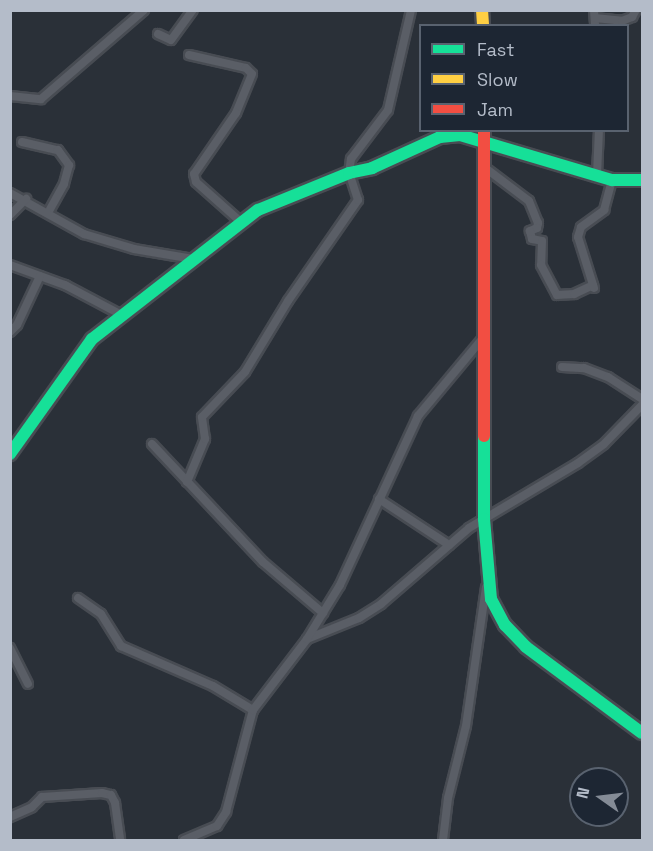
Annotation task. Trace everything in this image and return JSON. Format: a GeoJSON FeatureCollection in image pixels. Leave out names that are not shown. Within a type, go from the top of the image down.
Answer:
{"type":"FeatureCollection","features":[{"type":"Feature","properties":{"kind":"street"},"geometry":{"type":"LineString","coordinates":[[10,96],[41,99],[144,10]]}},
{"type":"Feature","properties":{"kind":"street"},"geometry":{"type":"LineString","coordinates":[[158,34],[171,40],[193,10]]}},
{"type":"Feature","properties":{"kind":"street"},"geometry":{"type":"LineString","coordinates":[[187,482],[205,439],[202,417],[245,372],[288,301],[355,206],[357,193],[349,173],[351,159],[388,110],[411,10]]}},
{"type":"Feature","properties":{"kind":"street"},"geometry":{"type":"LineString","coordinates":[[595,18],[622,21],[632,17],[636,10]]}},
{"type":"Feature","properties":{"kind":"street"},"geometry":{"type":"LineString","coordinates":[[189,55],[246,68],[252,74],[236,113],[194,174],[196,182],[240,221]]}},
{"type":"Feature","properties":{"kind":"street"},"geometry":{"type":"LineString","coordinates":[[597,175],[599,132]]}},
{"type":"Feature","properties":{"kind":"street"},"geometry":{"type":"LineString","coordinates":[[442,840],[466,726],[487,583],[484,519],[484,135]]}},
{"type":"Feature","properties":{"kind":"street"},"geometry":{"type":"LineString","coordinates":[[10,454],[86,345],[120,314],[240,221],[349,173],[372,168],[440,137],[484,135],[612,180],[642,180]]}},
{"type":"Feature","properties":{"kind":"street"},"geometry":{"type":"LineString","coordinates":[[22,142],[58,150],[69,165],[64,184],[48,213]]}},
{"type":"Feature","properties":{"kind":"street"},"geometry":{"type":"LineString","coordinates":[[484,167],[529,201],[538,223],[537,228],[530,231],[532,239],[542,241],[542,265],[557,295],[574,294],[593,287],[578,237],[581,227],[604,210],[612,180]]}},
{"type":"Feature","properties":{"kind":"street"},"geometry":{"type":"LineString","coordinates":[[10,192],[26,199],[69,227],[119,245],[193,259]]}},
{"type":"Feature","properties":{"kind":"street"},"geometry":{"type":"LineString","coordinates":[[10,215],[26,199]]}},
{"type":"Feature","properties":{"kind":"street"},"geometry":{"type":"LineString","coordinates":[[11,264],[120,314]]}},
{"type":"Feature","properties":{"kind":"street"},"geometry":{"type":"LineString","coordinates":[[10,332],[18,325],[40,276]]}},
{"type":"Feature","properties":{"kind":"street"},"geometry":{"type":"LineString","coordinates":[[184,840],[217,826],[226,812],[254,710],[307,639],[355,556],[417,416],[483,338]]}},
{"type":"Feature","properties":{"kind":"street"},"geometry":{"type":"LineString","coordinates":[[562,366],[584,368],[608,377],[642,399]]}},
{"type":"Feature","properties":{"kind":"street"},"geometry":{"type":"LineString","coordinates":[[307,639],[360,618],[381,604],[449,545],[484,519],[587,456],[642,405]]}},
{"type":"Feature","properties":{"kind":"street"},"geometry":{"type":"LineString","coordinates":[[152,444],[263,562],[323,613]]}},
{"type":"Feature","properties":{"kind":"street"},"geometry":{"type":"LineString","coordinates":[[379,499],[449,545]]}},
{"type":"Feature","properties":{"kind":"street"},"geometry":{"type":"LineString","coordinates":[[487,583],[497,613],[514,636],[642,733]]}},
{"type":"Feature","properties":{"kind":"street"},"geometry":{"type":"LineString","coordinates":[[78,598],[101,615],[121,646],[213,686],[254,710]]}},
{"type":"Feature","properties":{"kind":"street"},"geometry":{"type":"LineString","coordinates":[[10,648],[27,684]]}},
{"type":"Feature","properties":{"kind":"street"},"geometry":{"type":"LineString","coordinates":[[10,817],[32,807],[42,797],[102,793],[111,795],[115,803],[120,840]]}},
{"type":"Feature","properties":{"kind":"traffic: fast"},"geometry":{"type":"LineString","coordinates":[[10,454],[92,339],[258,210],[349,173],[372,168],[440,137],[460,135],[612,180],[642,180]]}},
{"type":"Feature","properties":{"kind":"traffic: fast"},"geometry":{"type":"LineString","coordinates":[[484,436],[484,519],[491,599],[505,625],[526,647],[642,733]]}},
{"type":"Feature","properties":{"kind":"traffic: slow"},"geometry":{"type":"LineString","coordinates":[[482,10],[483,24]]}},
{"type":"Feature","properties":{"kind":"traffic: jam"},"geometry":{"type":"LineString","coordinates":[[484,132],[484,436]]}}]}
